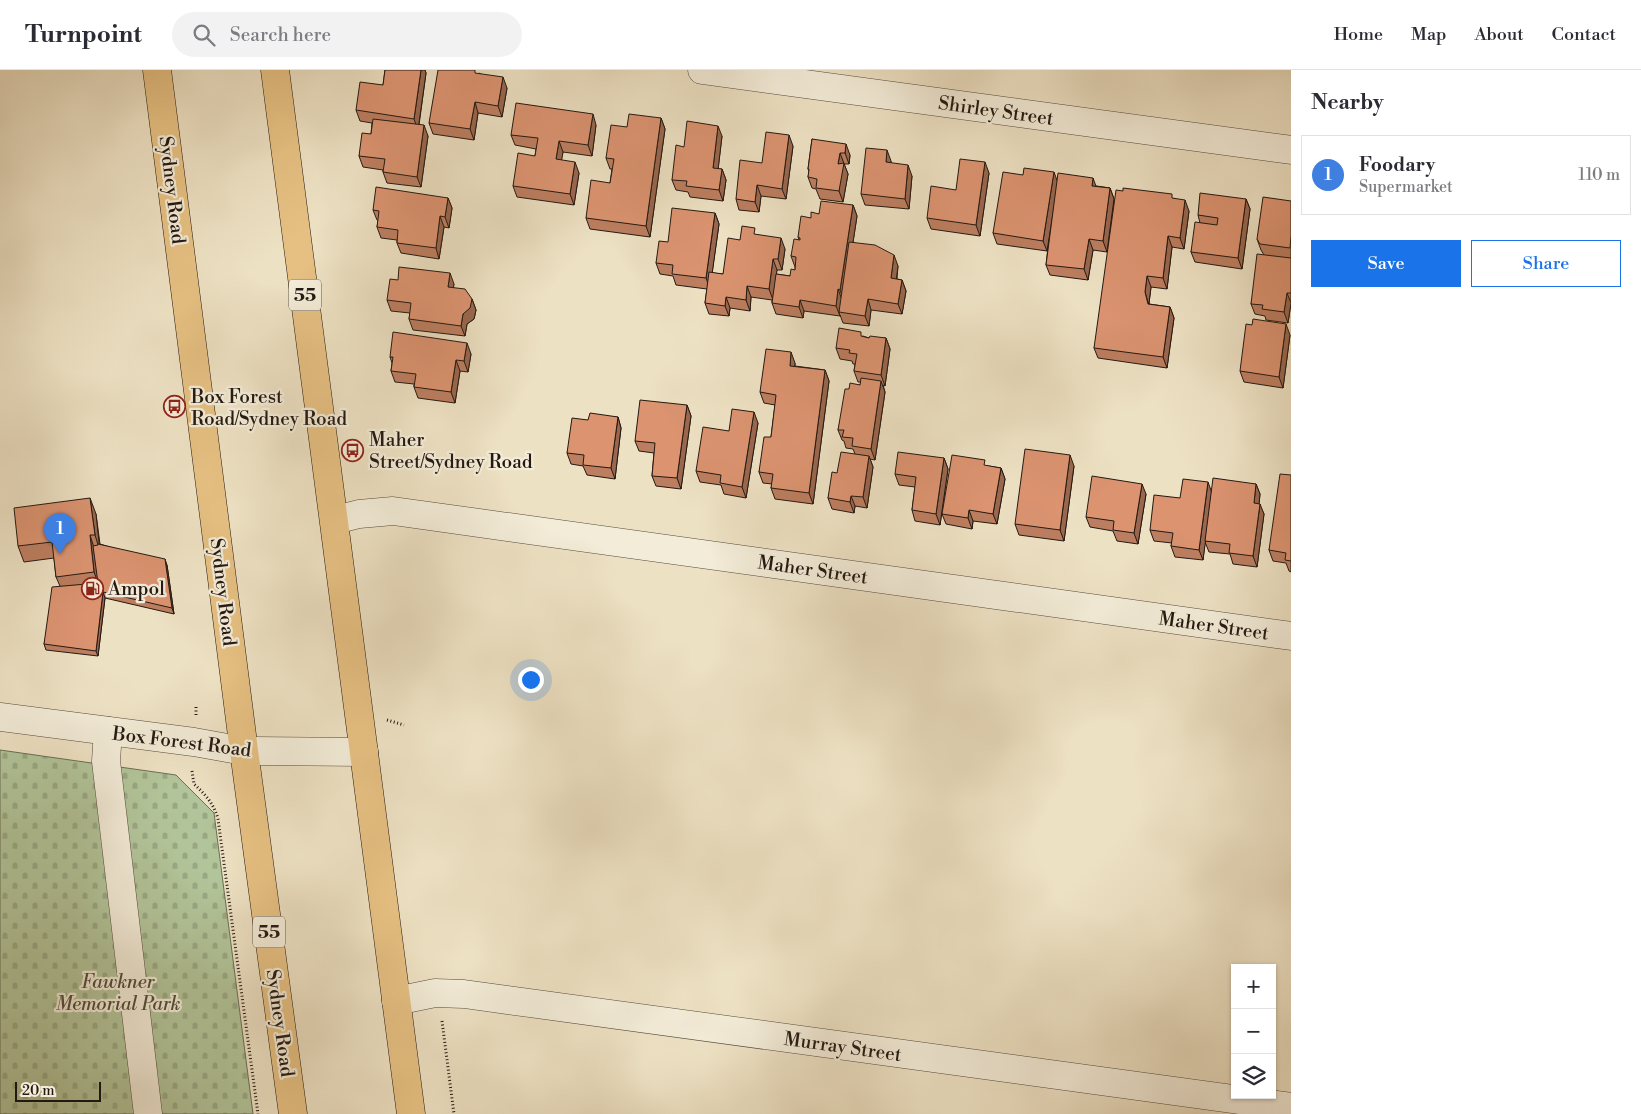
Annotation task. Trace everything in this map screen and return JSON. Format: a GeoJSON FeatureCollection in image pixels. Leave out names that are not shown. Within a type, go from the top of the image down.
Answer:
{"type":"FeatureCollection","features":[{"type":"Feature","properties":{"kind":"highway","name":"Sydney Road"},"geometry":{"type":"LineString","coordinates":[[158,70],[244,751],[293,1114]]}},
{"type":"Feature","properties":{"kind":"highway","name":"55"},"geometry":{"type":"LineString","coordinates":[[275,70],[411,1114]]}},
{"type":"Feature","properties":{"kind":"street","name":"Shirley Street"},"geometry":{"type":"LineString","coordinates":[[702,70],[1291,150]]}},
{"type":"Feature","properties":{"kind":"street","name":"Maher Street"},"geometry":{"type":"LineString","coordinates":[[335,520],[359,514],[393,511],[1291,636]]}},
{"type":"Feature","properties":{"kind":"street","name":"Box Forest Road"},"geometry":{"type":"LineString","coordinates":[[0,717],[194,742],[244,751],[364,752]]}},
{"type":"Feature","properties":{"kind":"street"},"geometry":{"type":"LineString","coordinates":[[108,731],[106,761],[148,1114]]}},
{"type":"Feature","properties":{"kind":"street","name":"Murray Street"},"geometry":{"type":"LineString","coordinates":[[396,1001],[435,993],[464,994],[1291,1107]]}},
{"type":"Feature","properties":{"kind":"path"},"geometry":{"type":"LineString","coordinates":[[196,705],[192,776],[194,784],[212,804],[218,819],[258,1114]]}},
{"type":"Feature","properties":{"kind":"path"},"geometry":{"type":"LineString","coordinates":[[435,993],[442,1022],[454,1114]]}},
{"type":"Feature","properties":{"kind":"green space","name":"Fawkner Memorial Park"},"geometry":{"type":"Polygon","coordinates":[[[0,750],[176,775],[214,813],[253,1114],[0,1114],[0,750]]]}},
{"type":"Feature","properties":{"kind":"building"},"geometry":{"type":"Polygon","coordinates":[[[385,70],[421,70],[414,119],[356,110],[360,82],[383,85],[385,70]]]}},
{"type":"Feature","properties":{"kind":"building"},"geometry":{"type":"Polygon","coordinates":[[[438,70],[475,70],[475,73],[503,77],[498,106],[475,102],[470,129],[429,123],[438,70]]]}},
{"type":"Feature","properties":{"kind":"building"},"geometry":{"type":"Polygon","coordinates":[[[516,103],[593,114],[588,145],[559,141],[556,159],[575,162],[570,194],[513,186],[518,153],[535,156],[538,138],[511,135],[516,103]]]}},
{"type":"Feature","properties":{"kind":"building"},"geometry":{"type":"Polygon","coordinates":[[[629,114],[661,118],[646,226],[586,218],[591,180],[610,183],[614,159],[606,158],[611,125],[627,127],[629,114]]]}},
{"type":"Feature","properties":{"kind":"building"},"geometry":{"type":"Polygon","coordinates":[[[373,119],[424,125],[417,177],[383,172],[385,159],[359,156],[362,133],[371,134],[373,119]]]}},
{"type":"Feature","properties":{"kind":"building"},"geometry":{"type":"Polygon","coordinates":[[[687,121],[718,126],[713,168],[722,169],[719,190],[686,186],[687,181],[672,180],[676,145],[684,147],[687,121]]]}},
{"type":"Feature","properties":{"kind":"building"},"geometry":{"type":"Polygon","coordinates":[[[766,132],[789,135],[782,189],[757,185],[755,202],[736,199],[740,160],[762,163],[766,132]]]}},
{"type":"Feature","properties":{"kind":"building"},"geometry":{"type":"Polygon","coordinates":[[[812,139],[846,144],[845,153],[840,153],[838,164],[844,163],[839,191],[816,188],[817,179],[808,177],[812,139]]]}},
{"type":"Feature","properties":{"kind":"building"},"geometry":{"type":"Polygon","coordinates":[[[866,148],[887,150],[886,162],[908,165],[905,199],[861,194],[866,148]]]}},
{"type":"Feature","properties":{"kind":"building"},"geometry":{"type":"Polygon","coordinates":[[[960,159],[985,162],[976,225],[927,218],[931,186],[956,190],[960,159]]]}},
{"type":"Feature","properties":{"kind":"building"},"geometry":{"type":"Polygon","coordinates":[[[1024,168],[1054,172],[1043,241],[993,233],[1003,172],[1023,175],[1024,168]]]}},
{"type":"Feature","properties":{"kind":"building"},"geometry":{"type":"Polygon","coordinates":[[[1058,173],[1093,178],[1092,186],[1110,188],[1103,241],[1089,239],[1084,269],[1046,265],[1058,173]]]}},
{"type":"Feature","properties":{"kind":"building"},"geometry":{"type":"Polygon","coordinates":[[[376,187],[448,198],[445,217],[440,216],[436,248],[397,243],[398,230],[377,227],[379,211],[373,210],[376,187]]]}},
{"type":"Feature","properties":{"kind":"building"},"geometry":{"type":"Polygon","coordinates":[[[1123,188],[1172,194],[1172,198],[1185,200],[1180,238],[1168,236],[1163,278],[1147,276],[1145,292],[1148,304],[1170,307],[1163,357],[1094,348],[1116,190],[1123,191],[1123,188]]]}},
{"type":"Feature","properties":{"kind":"building"},"geometry":{"type":"Polygon","coordinates":[[[1200,193],[1246,199],[1238,258],[1191,252],[1195,222],[1217,225],[1218,218],[1198,215],[1200,193]]]}},
{"type":"Feature","properties":{"kind":"building"},"geometry":{"type":"Polygon","coordinates":[[[1263,197],[1291,201],[1290,248],[1260,244],[1257,239],[1263,197]]]}},
{"type":"Feature","properties":{"kind":"building"},"geometry":{"type":"Polygon","coordinates":[[[821,201],[853,205],[836,306],[800,300],[799,307],[772,303],[776,274],[790,276],[791,269],[795,270],[796,257],[791,256],[794,239],[800,240],[798,237],[801,216],[811,218],[811,212],[819,214],[821,201]]]}},
{"type":"Feature","properties":{"kind":"building"},"geometry":{"type":"Polygon","coordinates":[[[672,208],[715,213],[706,278],[672,274],[673,265],[656,263],[659,241],[668,242],[672,208]]]}},
{"type":"Feature","properties":{"kind":"building"},"geometry":{"type":"Polygon","coordinates":[[[742,226],[755,228],[754,234],[781,238],[778,259],[773,259],[769,289],[747,286],[746,300],[726,297],[725,306],[705,303],[709,272],[723,274],[728,238],[740,240],[742,226]]]}},
{"type":"Feature","properties":{"kind":"building"},"geometry":{"type":"Polygon","coordinates":[[[849,242],[875,245],[894,255],[891,278],[902,280],[898,304],[868,299],[865,316],[839,312],[849,242]]]}},
{"type":"Feature","properties":{"kind":"building"},"geometry":{"type":"Polygon","coordinates":[[[1257,254],[1291,258],[1291,293],[1287,293],[1284,312],[1262,309],[1263,305],[1251,304],[1257,254]]]}},
{"type":"Feature","properties":{"kind":"building"},"geometry":{"type":"Polygon","coordinates":[[[399,267],[450,273],[448,287],[465,289],[472,299],[470,308],[463,314],[461,326],[409,319],[411,303],[387,300],[390,279],[398,280],[399,267]]]}},
{"type":"Feature","properties":{"kind":"building"},"geometry":{"type":"Polygon","coordinates":[[[1253,319],[1286,324],[1279,377],[1240,371],[1246,324],[1252,325],[1253,319]]]}},
{"type":"Feature","properties":{"kind":"building"},"geometry":{"type":"Polygon","coordinates":[[[839,328],[861,332],[861,336],[869,338],[870,336],[886,338],[881,375],[854,371],[857,354],[849,353],[850,350],[836,348],[839,328]]]}},
{"type":"Feature","properties":{"kind":"building"},"geometry":{"type":"Polygon","coordinates":[[[393,332],[467,343],[464,361],[456,360],[451,392],[414,387],[416,374],[391,371],[393,357],[390,357],[393,332]]]}},
{"type":"Feature","properties":{"kind":"building"},"geometry":{"type":"Polygon","coordinates":[[[766,349],[791,352],[790,366],[825,370],[809,493],[771,488],[773,474],[759,472],[764,437],[771,437],[776,395],[760,392],[766,349]]]}},
{"type":"Feature","properties":{"kind":"building"},"geometry":{"type":"Polygon","coordinates":[[[861,378],[881,381],[871,449],[852,446],[853,438],[842,437],[844,430],[838,430],[845,389],[849,389],[850,383],[860,385],[861,378]]]}},
{"type":"Feature","properties":{"kind":"building"},"geometry":{"type":"Polygon","coordinates":[[[640,400],[687,405],[677,478],[652,476],[655,443],[635,441],[640,400]]]}},
{"type":"Feature","properties":{"kind":"building"},"geometry":{"type":"Polygon","coordinates":[[[732,409],[754,412],[742,487],[720,483],[721,475],[696,471],[703,427],[729,431],[732,409]]]}},
{"type":"Feature","properties":{"kind":"building"},"geometry":{"type":"Polygon","coordinates":[[[590,413],[618,417],[611,468],[583,465],[584,455],[567,453],[572,418],[588,420],[590,413]]]}},
{"type":"Feature","properties":{"kind":"building"},"geometry":{"type":"Polygon","coordinates":[[[1025,449],[1070,455],[1060,530],[1015,524],[1025,449]]]}},
{"type":"Feature","properties":{"kind":"building"},"geometry":{"type":"Polygon","coordinates":[[[841,452],[869,456],[863,497],[851,496],[850,502],[828,498],[832,472],[837,473],[841,452]]]}},
{"type":"Feature","properties":{"kind":"building"},"geometry":{"type":"Polygon","coordinates":[[[898,452],[944,458],[936,514],[912,510],[916,477],[895,474],[898,452]]]}},
{"type":"Feature","properties":{"kind":"building"},"geometry":{"type":"Polygon","coordinates":[[[952,455],[985,460],[984,465],[1001,468],[993,514],[969,510],[968,518],[942,514],[952,455]]]}},
{"type":"Feature","properties":{"kind":"building"},"geometry":{"type":"Polygon","coordinates":[[[1280,474],[1291,475],[1291,561],[1285,560],[1286,553],[1269,550],[1280,474]]]}},
{"type":"Feature","properties":{"kind":"building"},"geometry":{"type":"Polygon","coordinates":[[[1092,476],[1142,484],[1134,533],[1113,530],[1114,521],[1086,517],[1092,476]]]}},
{"type":"Feature","properties":{"kind":"building"},"geometry":{"type":"Polygon","coordinates":[[[1213,478],[1256,484],[1254,503],[1260,504],[1253,556],[1229,553],[1230,544],[1205,541],[1213,478]]]}},
{"type":"Feature","properties":{"kind":"building"},"geometry":{"type":"Polygon","coordinates":[[[1183,479],[1208,482],[1199,550],[1171,546],[1173,533],[1150,530],[1154,495],[1180,498],[1183,479]]]}},
{"type":"Feature","properties":{"kind":"building"},"geometry":{"type":"Polygon","coordinates":[[[90,498],[95,535],[90,535],[94,572],[56,577],[52,542],[18,546],[14,508],[90,498]]]}},
{"type":"Feature","properties":{"kind":"building"},"geometry":{"type":"Polygon","coordinates":[[[98,544],[165,559],[172,608],[103,592],[96,651],[44,644],[52,587],[98,583],[93,546],[98,544]]]}},
{"type":"Feature","properties":{"kind":"place","name":"Box Forest Road/Sydney Road"},"geometry":{"type":"Point","coordinates":[175,407]}},
{"type":"Feature","properties":{"kind":"place","name":"Maher Street/Sydney Road"},"geometry":{"type":"Point","coordinates":[353,450]}},
{"type":"Feature","properties":{"kind":"place","name":"Foodary"},"geometry":{"type":"Point","coordinates":[60,554]}},
{"type":"Feature","properties":{"kind":"place","name":"Ampol"},"geometry":{"type":"Point","coordinates":[92,588]}}]}
